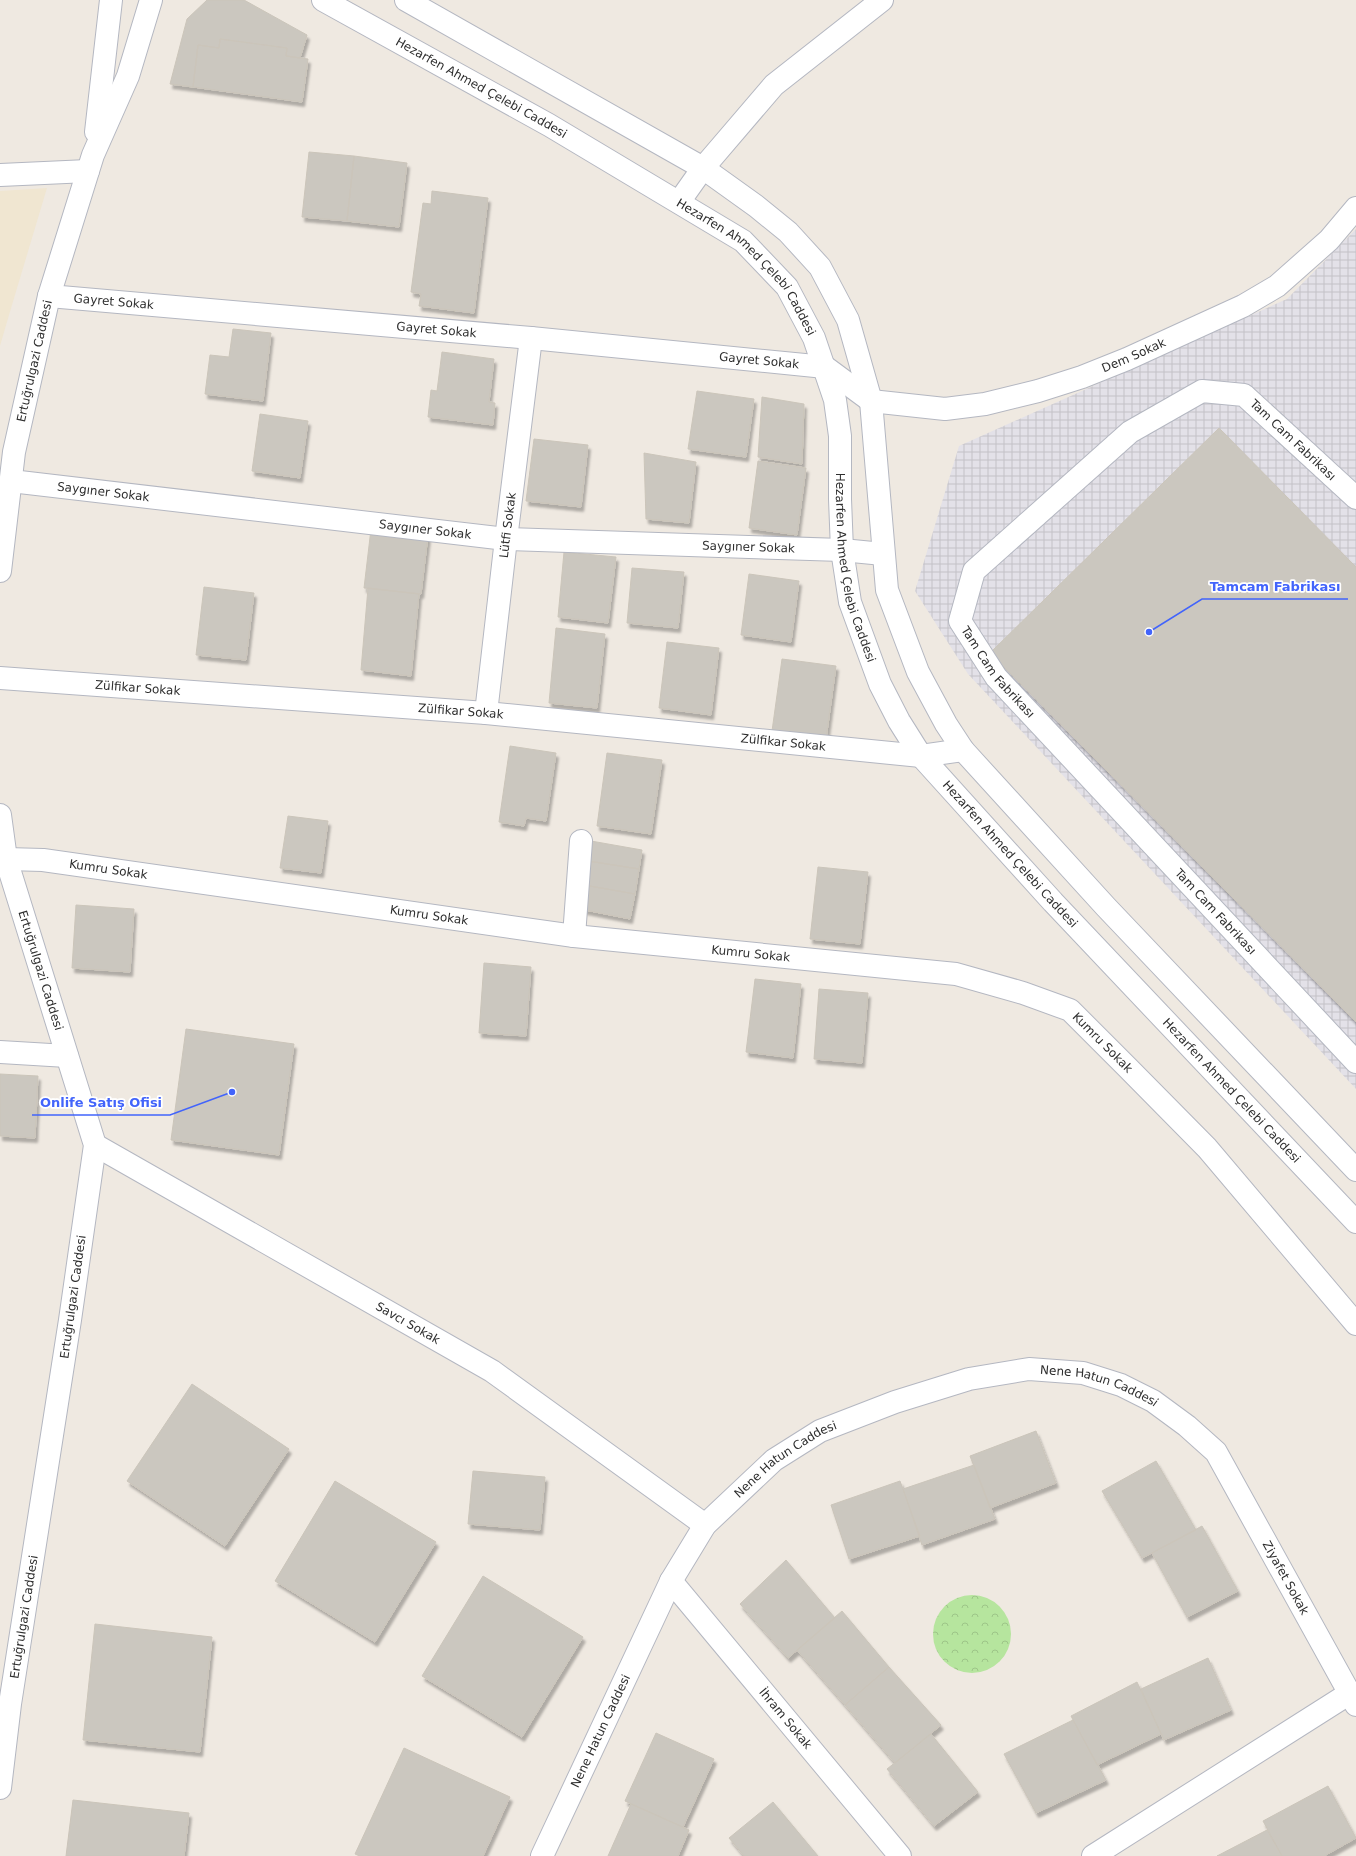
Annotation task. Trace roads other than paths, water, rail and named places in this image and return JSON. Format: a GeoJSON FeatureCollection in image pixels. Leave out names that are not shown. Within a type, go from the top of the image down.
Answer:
{"type":"FeatureCollection","features":[{"type":"Feature","properties":{"kind":"street","name":"Ertuğrulgazi Caddesi"},"geometry":{"type":"LineString","coordinates":[[90,163],[111,0]]}},
{"type":"Feature","properties":{"kind":"street","name":"Ertuğrulgazi Caddesi"},"geometry":{"type":"LineString","coordinates":[[0,571],[14,452],[49,296],[90,163],[128,76],[151,0]]}},
{"type":"Feature","properties":{"kind":"street","name":"Hezarfen Ahmed Çelebi Caddesi"},"geometry":{"type":"LineString","coordinates":[[323,0],[549,124],[743,241],[787,287],[814,338],[835,400],[840,436],[842,550],[850,602],[880,684],[898,722],[921,756],[1058,908],[1356,1222]]}},
{"type":"Feature","properties":{"kind":"street"},"geometry":{"type":"LineString","coordinates":[[406,0],[703,168],[756,206],[788,232],[820,267],[848,320],[871,402],[887,590],[918,672],[946,724],[963,750],[1106,907],[1356,1170]]}},
{"type":"Feature","properties":{"kind":"street"},"geometry":{"type":"LineString","coordinates":[[679,202],[703,168],[774,85],[882,0]]}},
{"type":"Feature","properties":{"kind":"street"},"geometry":{"type":"LineString","coordinates":[[0,175],[90,163]]}},
{"type":"Feature","properties":{"kind":"street","name":"Dem Sokak"},"geometry":{"type":"LineString","coordinates":[[871,402],[945,409],[985,404],[1038,391],[1127,359],[1243,306],[1277,286],[1329,240],[1356,208]]}},
{"type":"Feature","properties":{"kind":"street","name":"Gayret Sokak"},"geometry":{"type":"LineString","coordinates":[[49,296],[531,338],[825,367]]}},
{"type":"Feature","properties":{"kind":"street","name":"Lütfi Sokak"},"geometry":{"type":"LineString","coordinates":[[486,713],[531,338]]}},
{"type":"Feature","properties":{"kind":"street"},"geometry":{"type":"LineString","coordinates":[[825,367],[871,402]]}},
{"type":"Feature","properties":{"kind":"street","name":"Tam Cam Fabrikası"},"geometry":{"type":"LineString","coordinates":[[1356,498],[1244,395],[1202,391],[1130,432],[974,571],[960,621],[996,677],[1356,1062]]}},
{"type":"Feature","properties":{"kind":"street","name":"Saygıner Sokak"},"geometry":{"type":"LineString","coordinates":[[11,481],[506,539],[842,550],[883,554]]}},
{"type":"Feature","properties":{"kind":"street","name":"Zülfikar Sokak"},"geometry":{"type":"LineString","coordinates":[[0,678],[486,713],[921,756],[963,750]]}},
{"type":"Feature","properties":{"kind":"street","name":"Ertuğrulgazi Caddesi"},"geometry":{"type":"LineString","coordinates":[[0,815],[6,859],[95,1145],[70,1320],[5,1704],[0,1788]]}},
{"type":"Feature","properties":{"kind":"street"},"geometry":{"type":"LineString","coordinates":[[574,936],[580,841]]}},
{"type":"Feature","properties":{"kind":"street","name":"Kumru Sokak"},"geometry":{"type":"LineString","coordinates":[[6,859],[43,860],[574,936],[956,974],[1023,993],[1070,1010],[1207,1148],[1356,1324]]}},
{"type":"Feature","properties":{"kind":"street"},"geometry":{"type":"LineString","coordinates":[[0,1052],[67,1056]]}},
{"type":"Feature","properties":{"kind":"street","name":"Savcı Sokak"},"geometry":{"type":"LineString","coordinates":[[95,1145],[492,1370],[705,1525]]}},
{"type":"Feature","properties":{"kind":"street","name":"Nene Hatun Caddesi"},"geometry":{"type":"LineString","coordinates":[[542,1856],[671,1581],[705,1525],[774,1460],[820,1431],[895,1402],[969,1379],[1028,1369],[1083,1373],[1121,1385],[1153,1400],[1187,1426],[1216,1452]]}},
{"type":"Feature","properties":{"kind":"street","name":"Ziyafet Sokak"},"geometry":{"type":"LineString","coordinates":[[1216,1452],[1353,1699]]}},
{"type":"Feature","properties":{"kind":"street","name":"İhram Sokak"},"geometry":{"type":"LineString","coordinates":[[671,1581],[900,1856]]}},
{"type":"Feature","properties":{"kind":"street"},"geometry":{"type":"LineString","coordinates":[[1093,1856],[1353,1699]]}},
{"type":"Feature","properties":{"kind":"place","name":"Tamcam Fabrikası"},"geometry":{"type":"Point","coordinates":[1149,632]}},
{"type":"Feature","properties":{"kind":"place","name":"Onlife Satış Ofisi"},"geometry":{"type":"Point","coordinates":[232,1092]}}]}
